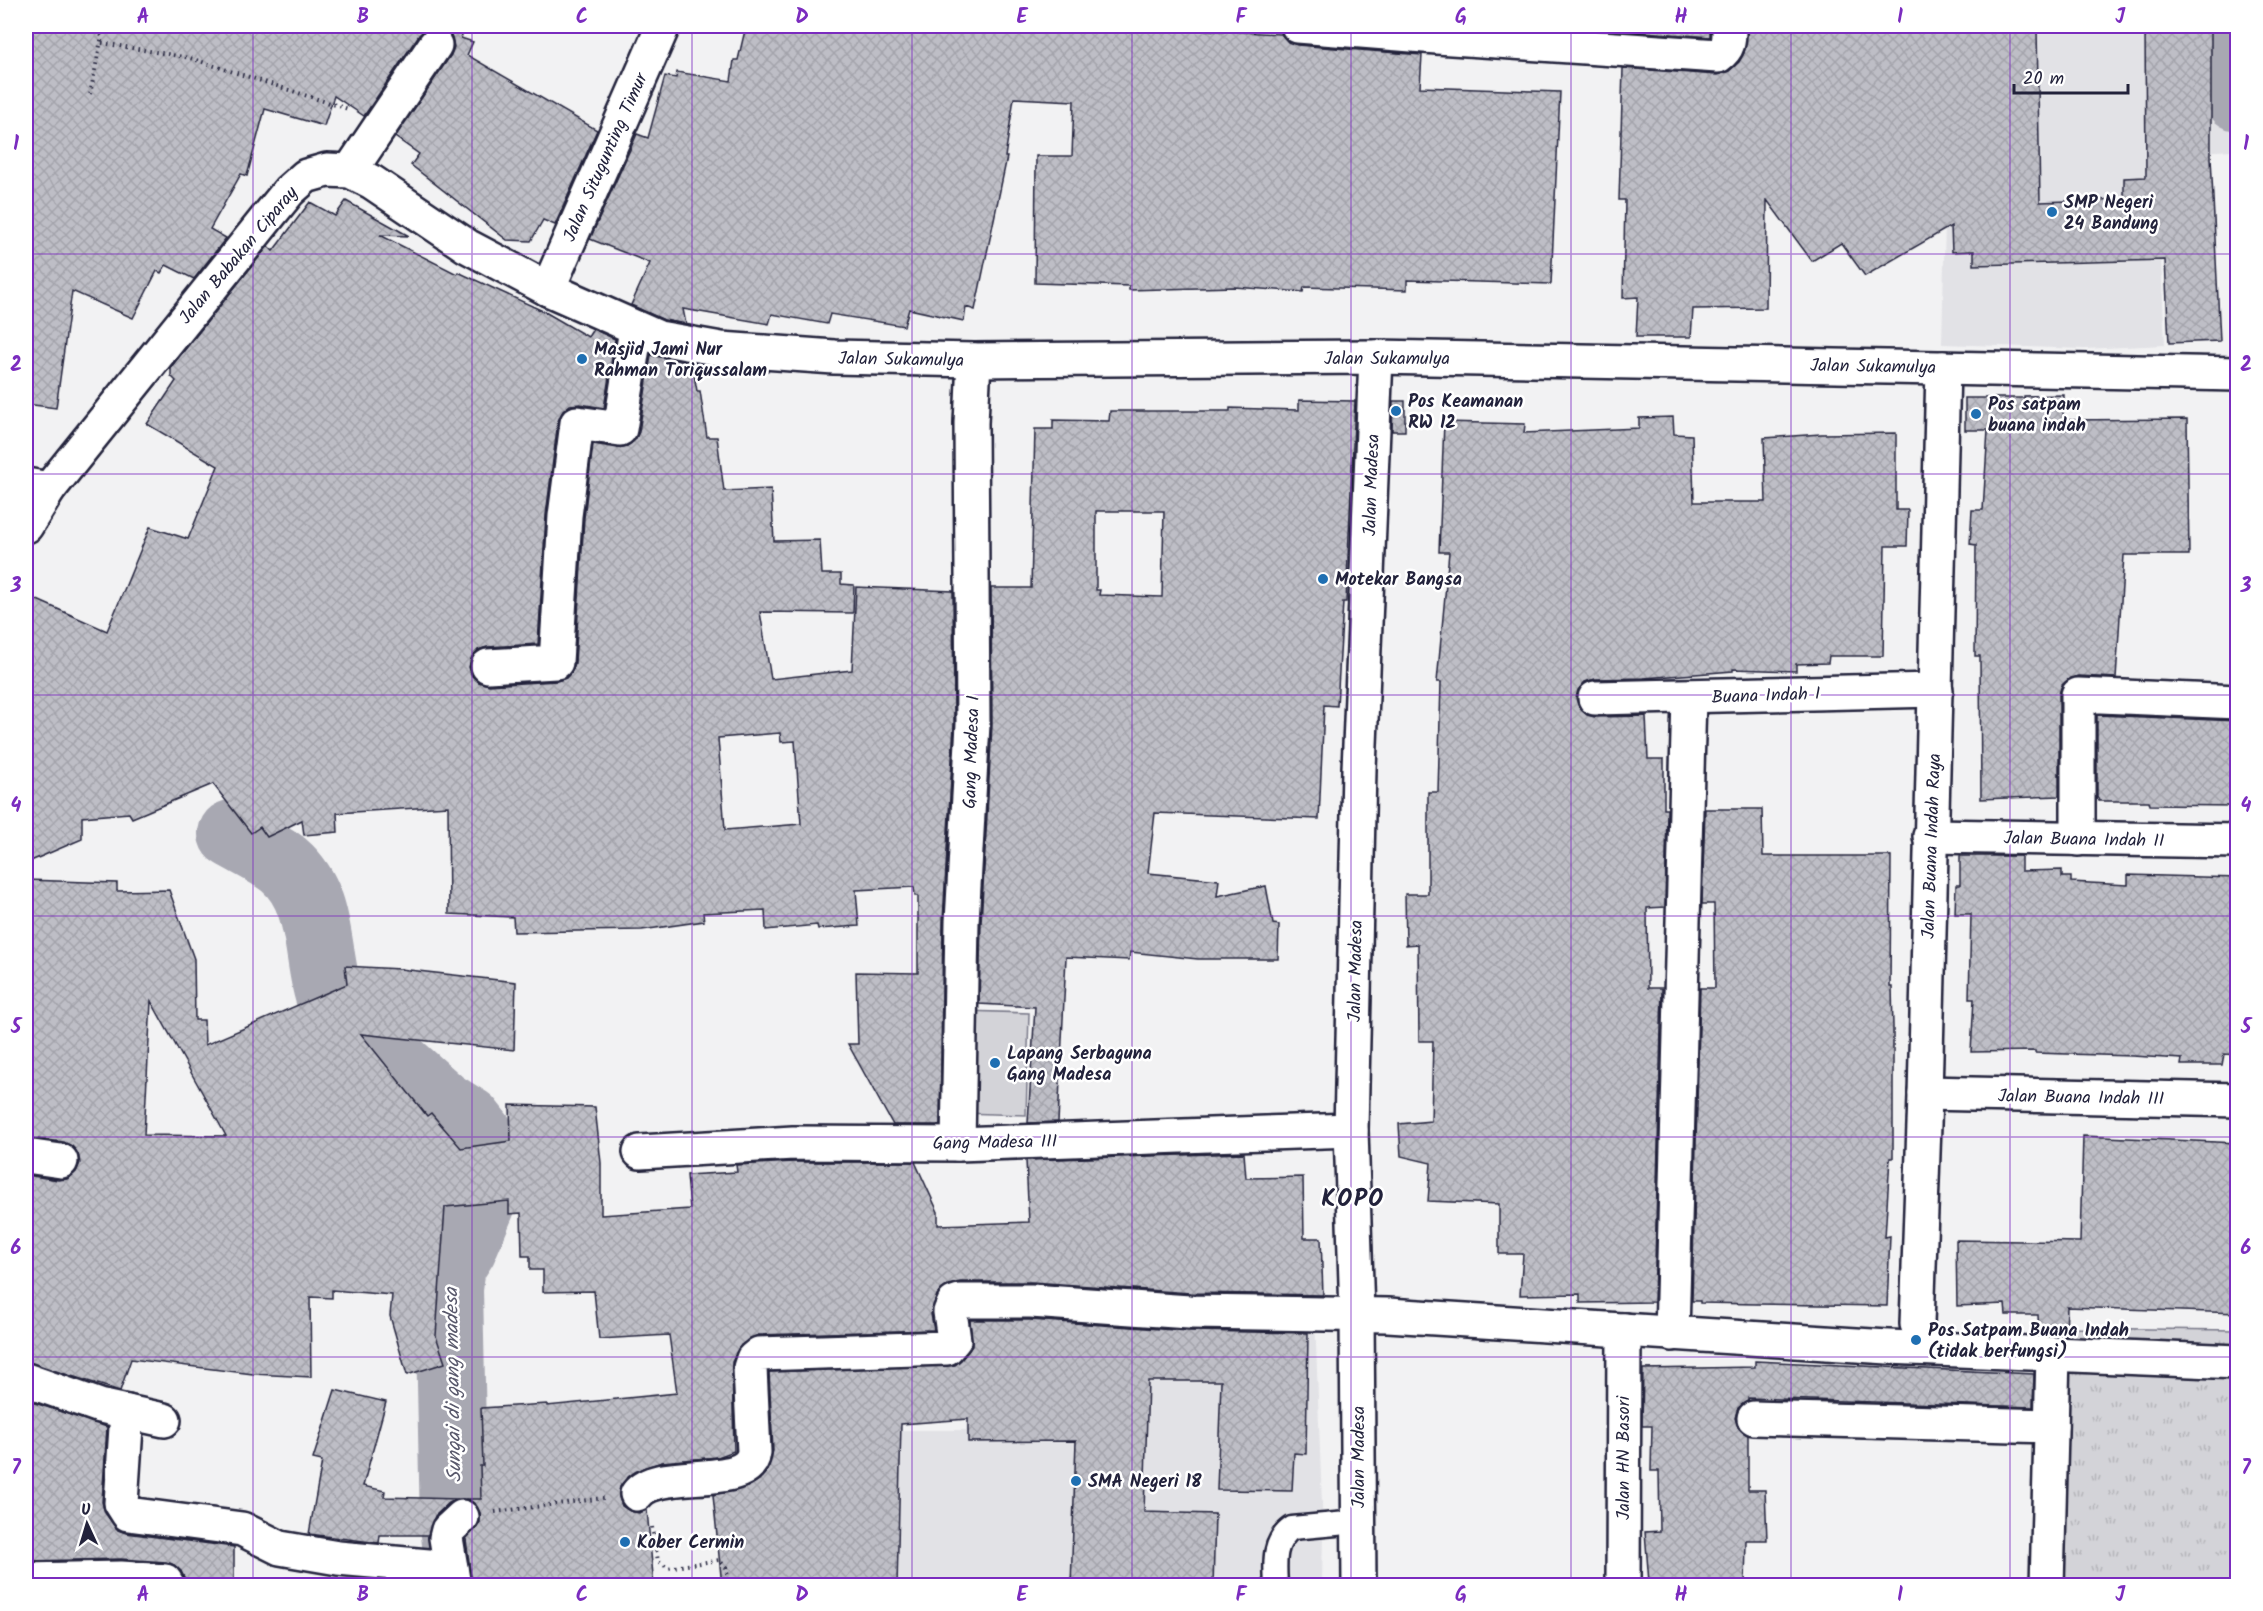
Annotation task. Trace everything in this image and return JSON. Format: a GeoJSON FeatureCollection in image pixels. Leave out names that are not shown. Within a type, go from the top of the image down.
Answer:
{"type":"FeatureCollection","features":[{"type":"Feature","properties":{"kind":"street","name":"Jalan Situgunting Timur"},"geometry":{"type":"LineString","coordinates":[[548,290],[663,26]]}},
{"type":"Feature","properties":{"kind":"street"},"geometry":{"type":"LineString","coordinates":[[1298,26],[1437,38],[1718,56],[1729,45],[1729,26]]}},
{"type":"Feature","properties":{"kind":"street"},"geometry":{"type":"LineString","coordinates":[[350,171],[435,45]]}},
{"type":"Feature","properties":{"kind":"street","name":"Jalan Babakan Ciparay"},"geometry":{"type":"LineString","coordinates":[[26,526],[37,487],[289,191],[306,176],[327,170],[350,171],[372,182],[466,246],[548,290]]}},
{"type":"Feature","properties":{"kind":"street","name":"Jalan Sukamulya"},"geometry":{"type":"LineString","coordinates":[[548,290],[659,338],[721,349],[834,357],[974,360],[1376,357],[2238,374]]}},
{"type":"Feature","properties":{"kind":"street"},"geometry":{"type":"LineString","coordinates":[[488,666],[556,662],[565,516],[577,423],[620,429],[636,328]]}},
{"type":"Feature","properties":{"kind":"street","name":"Jalan Madesa"},"geometry":{"type":"LineString","coordinates":[[1359,1586],[1357,1314],[1351,1130],[1359,770],[1376,357]]}},
{"type":"Feature","properties":{"kind":"street","name":"Gang Madesa I"},"geometry":{"type":"LineString","coordinates":[[958,1144],[962,922],[974,723],[971,423],[974,360]]}},
{"type":"Feature","properties":{"kind":"street","name":"Jalan Buana Indah Raya"},"geometry":{"type":"LineString","coordinates":[[1917,1324],[1943,368]]}},
{"type":"Feature","properties":{"kind":"street","name":"Buana Indah I"},"geometry":{"type":"LineString","coordinates":[[1595,698],[1936,690]]}},
{"type":"Feature","properties":{"kind":"street"},"geometry":{"type":"LineString","coordinates":[[2078,839],[2078,695],[2238,702]]}},
{"type":"Feature","properties":{"kind":"street"},"geometry":{"type":"LineString","coordinates":[[1672,1334],[1689,697]]}},
{"type":"Feature","properties":{"kind":"street","name":"Jalan Buana Indah II"},"geometry":{"type":"LineString","coordinates":[[1930,836],[2238,840]]}},
{"type":"Feature","properties":{"kind":"street","name":"Jalan Buana Indah III"},"geometry":{"type":"LineString","coordinates":[[1925,1093],[2238,1100]]}},
{"type":"Feature","properties":{"kind":"street","name":"Gang Madesa III"},"geometry":{"type":"LineString","coordinates":[[640,1152],[793,1143],[958,1144],[1351,1130]]}},
{"type":"Feature","properties":{"kind":"street"},"geometry":{"type":"LineString","coordinates":[[26,1156],[61,1161]]}},
{"type":"Feature","properties":{"kind":"street"},"geometry":{"type":"LineString","coordinates":[[637,1494],[646,1486],[667,1480],[728,1473],[748,1467],[754,1458],[750,1368],[753,1359],[759,1354],[947,1347],[954,1340],[950,1312],[954,1303],[960,1301],[1031,1301],[1189,1312],[1357,1314],[1887,1347],[2238,1362]]}},
{"type":"Feature","properties":{"kind":"street"},"geometry":{"type":"LineString","coordinates":[[1887,1347],[1917,1324],[1946,1350]]}},
{"type":"Feature","properties":{"kind":"street","name":"Jalan HN Basori"},"geometry":{"type":"LineString","coordinates":[[1623,1586],[1624,1330]]}},
{"type":"Feature","properties":{"kind":"street"},"geometry":{"type":"LineString","coordinates":[[2047,1586],[2053,1355]]}},
{"type":"Feature","properties":{"kind":"street"},"geometry":{"type":"LineString","coordinates":[[26,1380],[100,1406],[164,1420]]}},
{"type":"Feature","properties":{"kind":"street"},"geometry":{"type":"LineString","coordinates":[[127,1412],[121,1503],[128,1514],[242,1530],[280,1548],[453,1577],[446,1538],[455,1523]]}},
{"type":"Feature","properties":{"kind":"street"},"geometry":{"type":"LineString","coordinates":[[1754,1418],[2051,1426]]}},
{"type":"Feature","properties":{"kind":"street"},"geometry":{"type":"LineString","coordinates":[[26,1580],[121,1578],[166,1583]]}},
{"type":"Feature","properties":{"kind":"lane"},"geometry":{"type":"LineString","coordinates":[[1276,1586],[1274,1560],[1278,1544],[1285,1533],[1292,1528],[1358,1522]]}},
{"type":"Feature","properties":{"kind":"path"},"geometry":{"type":"LineString","coordinates":[[66,26],[99,33],[102,36],[90,94]]}},
{"type":"Feature","properties":{"kind":"path"},"geometry":{"type":"LineString","coordinates":[[102,43],[190,58],[353,111]]}},
{"type":"Feature","properties":{"kind":"path"},"geometry":{"type":"LineString","coordinates":[[455,1523],[637,1494],[646,1497],[658,1561],[662,1565],[668,1568],[719,1560],[726,1567],[730,1586]]}},
{"type":"Feature","properties":{"kind":"shaded area","name":"SMP Negeri 24 Bandung"},"geometry":{"type":"Polygon","coordinates":[[[1965,26],[2225,26],[2232,150],[2156,155],[2165,345],[2085,349],[1942,344],[1946,180],[1961,75],[1965,26]]]}},
{"type":"Feature","properties":{"kind":"shaded area","name":"SMA Negeri 18"},"geometry":{"type":"Polygon","coordinates":[[[966,1309],[1315,1317],[1323,1531],[1322,1585],[828,1586],[832,1430],[966,1430],[966,1309]]]}},
{"type":"Feature","properties":{"kind":"green space","name":"Lapang Serbaguna Gang Madesa"},"geometry":{"type":"Polygon","coordinates":[[[965,1011],[1029,1013],[1026,1115],[962,1113],[965,1011]]]}},
{"type":"Feature","properties":{"kind":"green space"},"geometry":{"type":"Polygon","coordinates":[[[2056,1328],[2237,1330],[2237,1585],[2052,1586],[2056,1328]]]}},
{"type":"Feature","properties":{"kind":"building"},"geometry":{"type":"Polygon","coordinates":[[[26,26],[437,26],[427,28],[419,35],[364,116],[334,96],[324,126],[265,109],[247,176],[241,174],[210,229],[226,238],[194,279],[166,265],[161,273],[157,271],[133,318],[72,291],[56,408],[26,404],[26,26]]]}},
{"type":"Feature","properties":{"kind":"building"},"geometry":{"type":"Polygon","coordinates":[[[437,26],[465,26],[461,38],[473,42],[467,55],[597,130],[555,225],[543,220],[531,241],[507,240],[411,165],[419,154],[395,137],[451,55],[454,47],[452,37],[446,30],[437,26]]]}},
{"type":"Feature","properties":{"kind":"building"},"geometry":{"type":"Polygon","coordinates":[[[746,26],[1135,26],[1281,34],[1288,42],[1297,45],[1422,55],[1420,87],[1560,92],[1551,284],[1407,280],[1407,290],[1304,287],[1303,292],[1234,287],[1129,290],[1129,286],[1035,283],[1036,156],[1072,156],[1074,101],[1014,98],[1005,157],[1007,157],[975,310],[966,307],[964,321],[909,309],[904,326],[830,314],[827,324],[772,314],[769,324],[683,309],[686,324],[664,320],[631,305],[650,263],[590,239],[637,134],[648,138],[665,76],[676,78],[677,72],[731,81],[734,60],[738,60],[746,26]]]}},
{"type":"Feature","properties":{"kind":"building"},"geometry":{"type":"Polygon","coordinates":[[[1629,26],[1710,26],[1710,37],[1629,31],[1629,26]]]}},
{"type":"Feature","properties":{"kind":"building"},"geometry":{"type":"Polygon","coordinates":[[[1748,26],[1961,26],[1961,31],[2037,29],[2040,202],[2124,199],[2124,178],[2146,177],[2145,26],[2211,26],[2211,157],[2220,341],[2169,343],[2165,260],[1974,265],[1974,251],[1952,252],[1951,226],[1865,276],[1841,243],[1812,261],[1767,200],[1766,308],[1693,309],[1691,337],[1636,337],[1638,297],[1623,298],[1625,200],[1619,200],[1623,68],[1717,75],[1729,71],[1739,62],[1744,53],[1748,26]]]}},
{"type":"Feature","properties":{"kind":"building"},"geometry":{"type":"Polygon","coordinates":[[[346,201],[409,236],[380,235],[457,274],[458,272],[545,312],[588,337],[593,329],[615,339],[604,408],[580,404],[570,405],[563,411],[558,421],[546,515],[538,644],[487,647],[478,650],[472,657],[469,667],[472,676],[479,682],[489,685],[557,681],[566,678],[572,671],[575,663],[584,518],[593,444],[618,448],[627,446],[635,440],[639,432],[651,355],[692,363],[697,391],[700,391],[707,437],[717,437],[724,491],[771,489],[774,541],[820,540],[822,574],[841,574],[841,584],[854,585],[853,613],[760,612],[771,679],[852,670],[856,587],[953,591],[954,724],[943,921],[940,1125],[893,1125],[848,1044],[858,1044],[856,972],[918,973],[918,896],[915,896],[914,887],[856,890],[859,926],[818,929],[817,925],[766,930],[765,910],[703,913],[704,921],[642,930],[514,932],[513,917],[449,914],[448,806],[337,813],[338,832],[304,835],[302,820],[267,837],[260,827],[251,833],[213,784],[132,818],[129,813],[82,817],[82,839],[26,863],[26,595],[107,631],[150,527],[188,539],[218,466],[147,424],[176,381],[171,376],[171,367],[268,246],[273,251],[310,202],[335,216],[346,201]],[[780,733],[718,738],[725,830],[801,824],[795,741],[781,742],[780,733]]]}},
{"type":"Feature","properties":{"kind":"building"},"geometry":{"type":"Polygon","coordinates":[[[2064,395],[2063,420],[2187,419],[2189,555],[2124,555],[2116,678],[2079,676],[2070,678],[2062,685],[2059,694],[2059,796],[1981,799],[1980,656],[1975,656],[1976,545],[1970,544],[1972,510],[1983,510],[1988,430],[1965,430],[1965,398],[2064,395]]]}},
{"type":"Feature","properties":{"kind":"building"},"geometry":{"type":"Polygon","coordinates":[[[1299,400],[1355,401],[1346,602],[1343,602],[1337,706],[1324,705],[1319,819],[1155,813],[1148,873],[1219,880],[1217,896],[1266,886],[1273,924],[1279,925],[1278,959],[1198,959],[1130,952],[1129,960],[1066,957],[1058,1122],[1028,1123],[1035,1007],[979,1004],[992,725],[991,588],[1031,588],[1035,429],[1053,429],[1053,420],[1109,421],[1110,411],[1230,411],[1230,408],[1299,410],[1299,400]],[[1096,511],[1096,590],[1100,590],[1099,595],[1162,597],[1164,511],[1096,511]]]}},
{"type":"Feature","properties":{"kind":"building"},"geometry":{"type":"Polygon","coordinates":[[[1393,401],[1405,401],[1405,431],[1392,431],[1393,401]]]}},
{"type":"Feature","properties":{"kind":"building"},"geometry":{"type":"Polygon","coordinates":[[[1673,417],[1674,434],[1692,435],[1694,502],[1766,502],[1764,438],[1821,434],[1896,433],[1896,510],[1908,510],[1907,546],[1885,546],[1883,656],[1829,656],[1828,663],[1796,664],[1796,671],[1733,669],[1733,671],[1644,678],[1595,679],[1585,682],[1578,690],[1576,698],[1579,707],[1587,715],[1595,717],[1646,716],[1648,759],[1664,759],[1664,809],[1667,809],[1665,907],[1647,908],[1648,988],[1662,988],[1654,1302],[1580,1303],[1580,1294],[1520,1295],[1523,1254],[1499,1254],[1499,1204],[1428,1201],[1431,1163],[1401,1156],[1399,1124],[1431,1121],[1433,1041],[1419,1041],[1418,944],[1406,945],[1405,894],[1428,894],[1428,792],[1438,792],[1441,682],[1437,682],[1449,552],[1439,552],[1444,422],[1525,424],[1524,433],[1639,428],[1639,418],[1673,417]]]}},
{"type":"Feature","properties":{"kind":"building"},"geometry":{"type":"Polygon","coordinates":[[[2097,715],[2238,721],[2238,801],[2234,801],[2234,806],[2150,805],[2149,801],[2099,801],[2097,796],[2097,715]]]}},
{"type":"Feature","properties":{"kind":"building"},"geometry":{"type":"Polygon","coordinates":[[[1705,809],[1762,809],[1763,856],[1891,856],[1890,987],[1892,987],[1893,1027],[1893,1158],[1890,1158],[1885,1237],[1890,1236],[1887,1306],[1692,1301],[1700,988],[1715,988],[1714,904],[1702,904],[1705,809]]]}},
{"type":"Feature","properties":{"kind":"building"},"geometry":{"type":"Polygon","coordinates":[[[1960,856],[2021,856],[2021,871],[2062,870],[2062,877],[2071,877],[2071,882],[2128,885],[2128,875],[2238,878],[2238,1055],[2224,1054],[2222,1065],[2181,1065],[2182,1059],[2035,1053],[2035,1051],[1971,1052],[1974,999],[1969,999],[1971,914],[1955,914],[1956,885],[1960,885],[1960,856]]]}},
{"type":"Feature","properties":{"kind":"building"},"geometry":{"type":"Polygon","coordinates":[[[26,880],[117,883],[117,891],[169,890],[194,959],[195,1020],[204,1020],[205,1045],[347,984],[345,966],[400,969],[516,982],[514,1050],[361,1034],[427,1116],[431,1113],[461,1148],[511,1141],[510,1105],[595,1107],[601,1163],[601,1215],[690,1209],[687,1175],[737,1172],[736,1165],[794,1162],[915,1162],[938,1212],[938,1225],[1029,1222],[1026,1160],[1244,1153],[1246,1178],[1303,1177],[1304,1238],[1321,1238],[1323,1295],[1190,1293],[1032,1282],[960,1282],[948,1285],[937,1295],[931,1314],[934,1330],[758,1335],[741,1345],[732,1362],[734,1451],[718,1457],[662,1462],[643,1468],[626,1479],[620,1487],[619,1497],[622,1506],[639,1513],[647,1510],[654,1586],[472,1586],[466,1539],[480,1523],[480,1513],[476,1505],[467,1499],[481,1499],[480,1466],[483,1466],[481,1408],[547,1404],[547,1406],[677,1393],[669,1335],[599,1339],[594,1291],[543,1292],[543,1270],[530,1270],[530,1256],[522,1256],[521,1213],[509,1214],[509,1201],[445,1207],[436,1336],[445,1363],[407,1375],[390,1316],[392,1295],[332,1290],[332,1298],[310,1297],[311,1377],[253,1374],[131,1359],[120,1391],[26,1362],[26,1175],[58,1180],[67,1179],[76,1172],[80,1163],[78,1154],[72,1146],[64,1142],[26,1138],[26,880]],[[151,1001],[144,1135],[226,1136],[151,1001]]]}},
{"type":"Feature","properties":{"kind":"building"},"geometry":{"type":"Polygon","coordinates":[[[2083,1136],[2238,1143],[2238,1313],[2067,1307],[2066,1336],[2039,1335],[2038,1315],[2006,1315],[2005,1304],[1957,1306],[1956,1240],[2080,1242],[2083,1136]]]}},
{"type":"Feature","properties":{"kind":"building"},"geometry":{"type":"Polygon","coordinates":[[[970,1320],[1030,1320],[1189,1331],[1308,1333],[1306,1454],[1294,1453],[1292,1491],[1217,1490],[1221,1381],[1148,1381],[1144,1512],[1215,1514],[1213,1586],[1071,1586],[1076,1441],[968,1442],[968,1419],[901,1424],[897,1586],[722,1586],[713,1495],[747,1487],[759,1480],[766,1472],[773,1451],[769,1372],[955,1365],[972,1346],[970,1320]]]}},
{"type":"Feature","properties":{"kind":"building"},"geometry":{"type":"Polygon","coordinates":[[[1755,1361],[2034,1374],[2033,1407],[1748,1398],[1748,1401],[1738,1408],[1735,1418],[1738,1427],[1748,1435],[1748,1490],[1765,1490],[1767,1540],[1746,1540],[1745,1586],[1659,1586],[1659,1582],[1649,1582],[1645,1532],[1660,1531],[1659,1471],[1651,1471],[1652,1426],[1642,1426],[1643,1369],[1755,1367],[1755,1361]]]}},
{"type":"Feature","properties":{"kind":"building"},"geometry":{"type":"Polygon","coordinates":[[[335,1390],[386,1402],[363,1486],[385,1491],[384,1497],[458,1499],[449,1503],[435,1516],[428,1535],[380,1535],[379,1543],[309,1534],[322,1461],[313,1459],[335,1390]]]}},
{"type":"Feature","properties":{"kind":"building"},"geometry":{"type":"Polygon","coordinates":[[[26,1400],[107,1427],[102,1502],[105,1513],[118,1530],[126,1533],[234,1547],[234,1585],[187,1585],[181,1571],[166,1562],[121,1559],[26,1561],[26,1400]]]}},
{"type":"Feature","properties":{"kind":"waterway"},"geometry":{"type":"LineString","coordinates":[[2234,26],[2238,97]]}},
{"type":"Feature","properties":{"kind":"waterway","name":"Sungai di gang madesa"},"geometry":{"type":"LineString","coordinates":[[232,834],[284,865],[307,896],[313,913],[327,989],[333,1007],[442,1104],[469,1121],[484,1140],[491,1156],[491,1172],[487,1191],[463,1248],[452,1265],[449,1289],[454,1526],[461,1586]]}},
{"type":"Feature","properties":{"kind":"place","name":"SMP Negeri 24 Bandung"},"geometry":{"type":"Point","coordinates":[2052,212]}},
{"type":"Feature","properties":{"kind":"place","name":"Masjid Jami Nur Rahman Toriqussalam"},"geometry":{"type":"Point","coordinates":[582,359]}},
{"type":"Feature","properties":{"kind":"place","name":"Pos Keamanan RW 12"},"geometry":{"type":"Point","coordinates":[1396,411]}},
{"type":"Feature","properties":{"kind":"place","name":"Pos satpam buana indah"},"geometry":{"type":"Point","coordinates":[1976,414]}},
{"type":"Feature","properties":{"kind":"place","name":"Motekar Bangsa"},"geometry":{"type":"Point","coordinates":[1323,579]}},
{"type":"Feature","properties":{"kind":"place","name":"Lapang Serbaguna Gang Madesa"},"geometry":{"type":"Point","coordinates":[995,1063]}},
{"type":"Feature","properties":{"kind":"place","name":"Pos Satpam Buana Indah (tidak berfungsi)"},"geometry":{"type":"Point","coordinates":[1916,1340]}},
{"type":"Feature","properties":{"kind":"place","name":"SMA Negeri 18"},"geometry":{"type":"Point","coordinates":[1076,1481]}},
{"type":"Feature","properties":{"kind":"place","name":"Kober Cermin"},"geometry":{"type":"Point","coordinates":[625,1542]}},
{"type":"Feature","properties":{"kind":"district","name":"KOPO"},"geometry":{"type":"Point","coordinates":[1353,1198]}}]}
